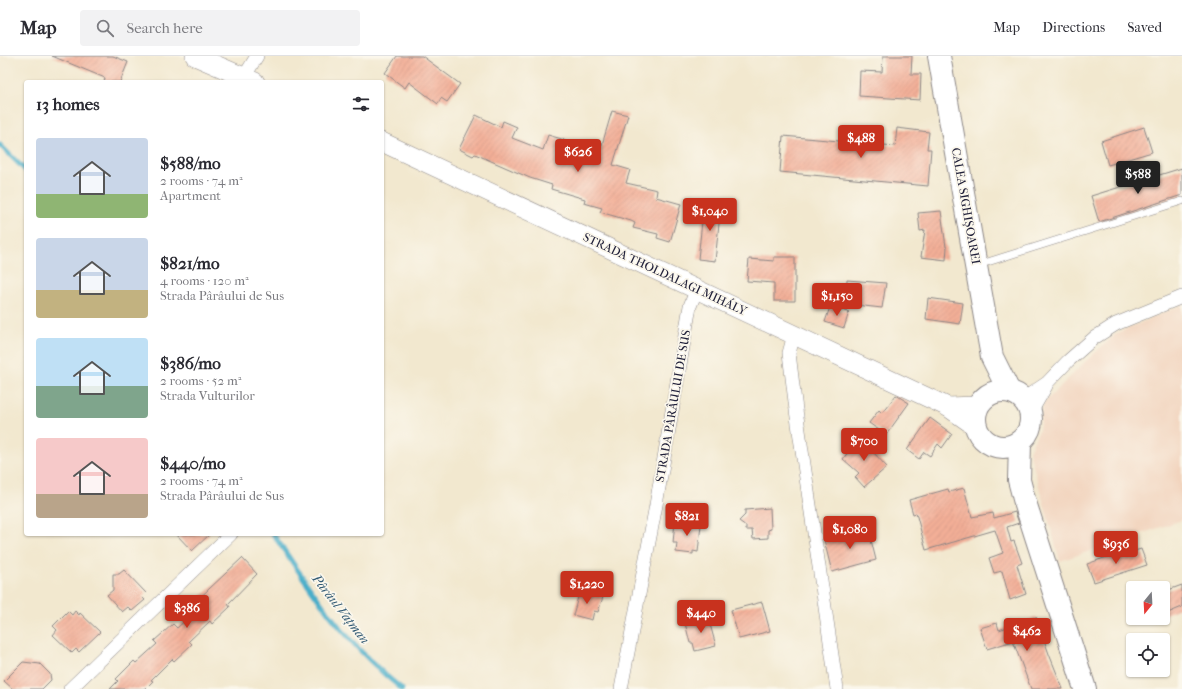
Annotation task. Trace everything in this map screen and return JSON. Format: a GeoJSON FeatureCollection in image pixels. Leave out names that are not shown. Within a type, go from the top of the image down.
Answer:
{"type":"FeatureCollection","features":[{"type":"Feature","properties":{"kind":"highway","name":"CALEA SIGHIȘOAREI"},"geometry":{"type":"LineString","coordinates":[[939,56],[992,357],[980,409]]}},
{"type":"Feature","properties":{"kind":"highway","name":"CALEA SIGHIȘOAREI"},"geometry":{"type":"LineString","coordinates":[[992,357],[1021,401]]}},
{"type":"Feature","properties":{"kind":"highway"},"geometry":{"type":"LineString","coordinates":[[998,391],[1021,401],[1030,429],[1020,442],[1010,447],[998,447],[984,440],[980,409],[998,391]]}},
{"type":"Feature","properties":{"kind":"highway"},"geometry":{"type":"LineString","coordinates":[[1019,480],[1020,442]]}},
{"type":"Feature","properties":{"kind":"highway"},"geometry":{"type":"LineString","coordinates":[[998,447],[1019,480],[1085,689]]}},
{"type":"Feature","properties":{"kind":"street"},"geometry":{"type":"LineString","coordinates":[[195,56],[249,79],[257,56]]}},
{"type":"Feature","properties":{"kind":"street","name":"STRADA THOLDALAGI MIHÁLY"},"geometry":{"type":"LineString","coordinates":[[384,143],[948,407],[980,409]]}},
{"type":"Feature","properties":{"kind":"street","name":"STRADA PÂRÂULUI DE SUS"},"geometry":{"type":"LineString","coordinates":[[621,689],[656,505],[690,306],[696,289]]}},
{"type":"Feature","properties":{"kind":"street"},"geometry":{"type":"LineString","coordinates":[[1021,401],[1047,383],[1094,338],[1116,324],[1182,297]]}},
{"type":"Feature","properties":{"kind":"street"},"geometry":{"type":"LineString","coordinates":[[794,336],[790,353],[796,410],[837,689]]}},
{"type":"Feature","properties":{"kind":"street"},"geometry":{"type":"LineString","coordinates":[[70,689],[229,536]]}},
{"type":"Feature","properties":{"kind":"lane"},"geometry":{"type":"LineString","coordinates":[[976,266],[1182,201]]}},
{"type":"Feature","properties":{"kind":"shaded area"},"geometry":{"type":"Polygon","coordinates":[[[1182,305],[1182,520],[1060,561],[1029,451],[1039,430],[1043,404],[1087,360],[1117,333],[1182,305]]]}},
{"type":"Feature","properties":{"kind":"building"},"geometry":{"type":"Polygon","coordinates":[[[52,56],[113,56],[128,62],[121,80],[104,80],[105,78],[52,56]]]}},
{"type":"Feature","properties":{"kind":"building"},"geometry":{"type":"Polygon","coordinates":[[[397,56],[422,56],[460,84],[447,102],[441,98],[438,104],[409,82],[405,88],[385,73],[397,56]]]}},
{"type":"Feature","properties":{"kind":"building"},"geometry":{"type":"Polygon","coordinates":[[[883,56],[912,56],[911,74],[921,74],[920,100],[859,96],[860,71],[882,72],[883,56]]]}},
{"type":"Feature","properties":{"kind":"building"},"geometry":{"type":"Polygon","coordinates":[[[612,111],[628,115],[613,165],[630,170],[626,183],[657,190],[656,197],[681,204],[670,242],[657,238],[658,234],[633,228],[635,223],[631,221],[600,212],[602,208],[584,203],[585,199],[551,189],[552,185],[530,178],[475,154],[473,156],[459,149],[476,115],[501,127],[503,121],[517,127],[512,138],[543,150],[548,135],[565,140],[563,145],[599,155],[612,111]]]}},
{"type":"Feature","properties":{"kind":"building"},"geometry":{"type":"Polygon","coordinates":[[[1144,127],[1152,152],[1108,165],[1101,141],[1144,127]]]}},
{"type":"Feature","properties":{"kind":"building"},"geometry":{"type":"Polygon","coordinates":[[[897,128],[929,132],[927,149],[931,149],[928,186],[780,172],[783,136],[895,146],[897,128]]]}},
{"type":"Feature","properties":{"kind":"building"},"geometry":{"type":"Polygon","coordinates":[[[1182,168],[1182,195],[1099,222],[1091,196],[1182,168]]]}},
{"type":"Feature","properties":{"kind":"building"},"geometry":{"type":"Polygon","coordinates":[[[704,203],[721,205],[715,261],[698,259],[704,203]]]}},
{"type":"Feature","properties":{"kind":"building"},"geometry":{"type":"Polygon","coordinates":[[[941,211],[947,247],[946,260],[921,257],[925,230],[920,231],[918,213],[941,211]]]}},
{"type":"Feature","properties":{"kind":"building"},"geometry":{"type":"Polygon","coordinates":[[[774,257],[795,257],[795,301],[774,301],[774,283],[747,281],[749,259],[774,261],[774,257]]]}},
{"type":"Feature","properties":{"kind":"building"},"geometry":{"type":"Polygon","coordinates":[[[847,280],[886,283],[882,308],[846,304],[847,280]]]}},
{"type":"Feature","properties":{"kind":"building"},"geometry":{"type":"Polygon","coordinates":[[[928,298],[963,303],[960,324],[926,319],[928,298]]]}},
{"type":"Feature","properties":{"kind":"building"},"geometry":{"type":"Polygon","coordinates":[[[830,307],[849,312],[844,328],[825,322],[830,307]]]}},
{"type":"Feature","properties":{"kind":"building"},"geometry":{"type":"Polygon","coordinates":[[[896,395],[909,403],[886,435],[869,423],[879,410],[882,413],[896,395]]]}},
{"type":"Feature","properties":{"kind":"building"},"geometry":{"type":"Polygon","coordinates":[[[930,418],[952,434],[942,448],[938,444],[930,456],[924,452],[919,459],[907,450],[930,418]]]}},
{"type":"Feature","properties":{"kind":"building"},"geometry":{"type":"Polygon","coordinates":[[[859,437],[887,467],[864,487],[855,477],[859,473],[843,459],[859,437]]]}},
{"type":"Feature","properties":{"kind":"building"},"geometry":{"type":"Polygon","coordinates":[[[964,488],[972,517],[993,513],[994,518],[1015,512],[1019,523],[1007,527],[1011,542],[1014,541],[1022,563],[1017,565],[1026,594],[1010,600],[1002,571],[994,573],[989,558],[1003,553],[995,530],[926,550],[916,513],[913,514],[909,500],[948,489],[949,492],[964,488]]]}},
{"type":"Feature","properties":{"kind":"building"},"geometry":{"type":"Polygon","coordinates":[[[770,508],[771,529],[768,530],[768,538],[753,539],[752,530],[746,530],[746,526],[739,521],[745,515],[745,510],[770,508]]]}},
{"type":"Feature","properties":{"kind":"building"},"geometry":{"type":"Polygon","coordinates":[[[675,521],[701,525],[698,552],[693,551],[693,554],[676,552],[677,543],[673,543],[675,521]]]}},
{"type":"Feature","properties":{"kind":"building"},"geometry":{"type":"Polygon","coordinates":[[[868,528],[876,560],[832,572],[824,540],[868,528]]]}},
{"type":"Feature","properties":{"kind":"building"},"geometry":{"type":"Polygon","coordinates":[[[178,536],[208,536],[192,551],[178,536]]]}},
{"type":"Feature","properties":{"kind":"building"},"geometry":{"type":"Polygon","coordinates":[[[1141,549],[1147,565],[1094,582],[1087,564],[1121,552],[1122,555],[1141,549]]]}},
{"type":"Feature","properties":{"kind":"building"},"geometry":{"type":"Polygon","coordinates":[[[242,558],[257,574],[228,604],[230,607],[212,624],[210,621],[189,641],[192,644],[174,661],[172,659],[151,680],[153,681],[145,689],[110,689],[118,681],[116,679],[134,661],[136,663],[157,644],[154,641],[173,624],[177,628],[198,609],[193,604],[242,558]]]}},
{"type":"Feature","properties":{"kind":"building"},"geometry":{"type":"Polygon","coordinates":[[[124,570],[146,593],[142,597],[145,600],[132,611],[128,607],[122,612],[107,595],[113,590],[113,574],[119,574],[124,570]]]}},
{"type":"Feature","properties":{"kind":"building"},"geometry":{"type":"Polygon","coordinates":[[[1182,585],[1182,607],[1170,612],[1170,589],[1182,585]]]}},
{"type":"Feature","properties":{"kind":"building"},"geometry":{"type":"Polygon","coordinates":[[[580,590],[603,597],[598,612],[594,611],[592,620],[573,615],[580,590]]]}},
{"type":"Feature","properties":{"kind":"building"},"geometry":{"type":"Polygon","coordinates":[[[762,602],[770,631],[739,639],[731,610],[762,602]]]}},
{"type":"Feature","properties":{"kind":"building"},"geometry":{"type":"Polygon","coordinates":[[[68,611],[72,615],[75,611],[79,615],[80,613],[100,632],[79,652],[76,649],[72,653],[53,635],[57,630],[53,626],[68,611]]]}},
{"type":"Feature","properties":{"kind":"building"},"geometry":{"type":"Polygon","coordinates":[[[708,617],[716,646],[695,651],[693,643],[690,643],[685,623],[708,617]]]}},
{"type":"Feature","properties":{"kind":"building"},"geometry":{"type":"Polygon","coordinates":[[[1036,617],[1063,689],[1031,689],[1013,641],[987,649],[980,628],[997,623],[999,630],[1036,617]]]}},
{"type":"Feature","properties":{"kind":"building"},"geometry":{"type":"Polygon","coordinates":[[[23,662],[40,664],[50,674],[51,680],[42,689],[13,689],[4,681],[23,662]]]}},
{"type":"Feature","properties":{"kind":"waterway","name":"Pârâul Vațman"},"geometry":{"type":"LineString","coordinates":[[0,145],[24,169]]}},
{"type":"Feature","properties":{"kind":"waterway","name":"Pârâul Vațman"},"geometry":{"type":"LineString","coordinates":[[274,536],[331,616],[363,654],[381,672],[402,689]]}}]}
